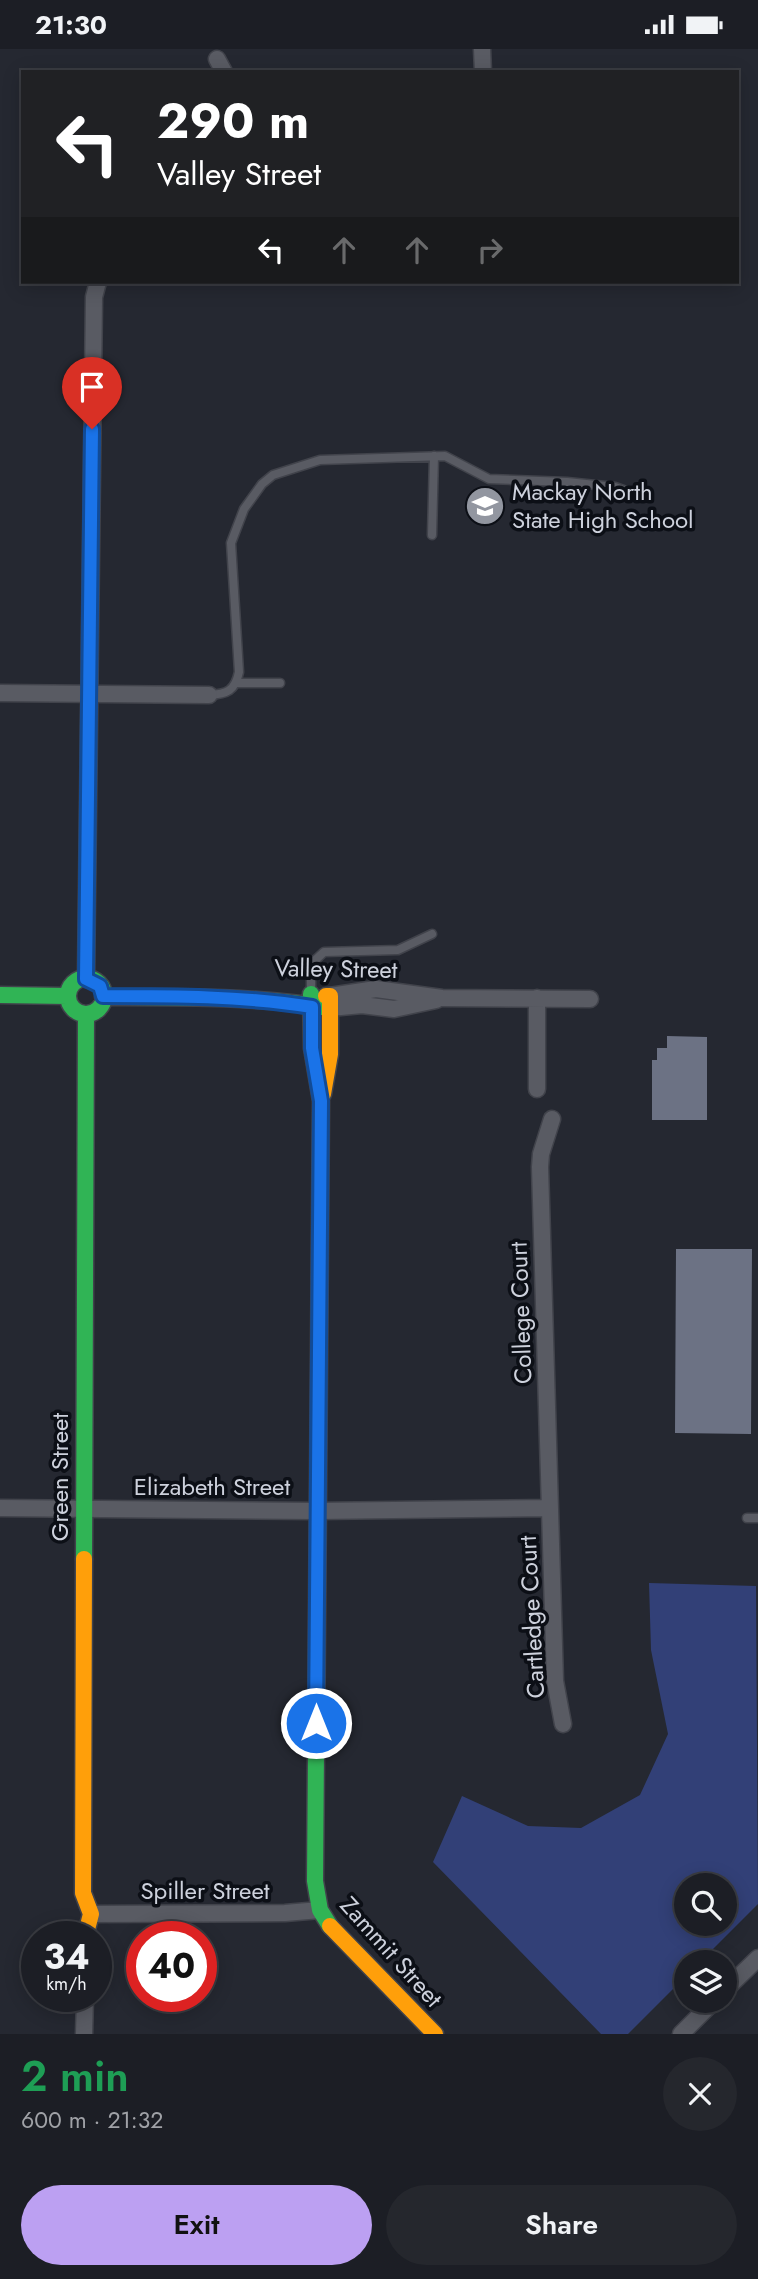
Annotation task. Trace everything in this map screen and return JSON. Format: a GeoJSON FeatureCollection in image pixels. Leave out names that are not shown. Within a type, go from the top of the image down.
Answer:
{"type":"FeatureCollection","features":[{"type":"Feature","properties":{"kind":"street"},"geometry":{"type":"LineString","coordinates":[[482,49],[483,70]]}},
{"type":"Feature","properties":{"kind":"street"},"geometry":{"type":"LineString","coordinates":[[86,979],[88,694],[97,284]]}},
{"type":"Feature","properties":{"kind":"street"},"geometry":{"type":"LineString","coordinates":[[0,693],[209,695]]}},
{"type":"Feature","properties":{"kind":"street"},"geometry":{"type":"LineString","coordinates":[[86,979],[100,986],[103,996],[96,1011],[86,1014],[71,1006],[68,996],[72,985],[86,979]]}},
{"type":"Feature","properties":{"kind":"street","name":"Valley Street"},"geometry":{"type":"LineString","coordinates":[[103,996],[230,997],[286,989],[312,1000],[394,1009],[442,999],[590,999]]}},
{"type":"Feature","properties":{"kind":"street"},"geometry":{"type":"LineString","coordinates":[[0,995],[68,996]]}},
{"type":"Feature","properties":{"kind":"street"},"geometry":{"type":"LineString","coordinates":[[537,998],[537,1089]]}},
{"type":"Feature","properties":{"kind":"street","name":"Zammit Street"},"geometry":{"type":"LineString","coordinates":[[312,1000],[312,1048],[321,1101],[315,1881],[320,1910],[334,1931],[435,2034]]}},
{"type":"Feature","properties":{"kind":"street","name":"Zammit Street"},"geometry":{"type":"LineString","coordinates":[[321,1101],[330,1062],[330,1002]]}},
{"type":"Feature","properties":{"kind":"street","name":"Green Street"},"geometry":{"type":"LineString","coordinates":[[86,1014],[82,1509],[83,1893],[90,1914],[88,1921]]}},
{"type":"Feature","properties":{"kind":"street","name":"College Court"},"geometry":{"type":"LineString","coordinates":[[550,1508],[540,1167],[542,1150],[552,1119]]}},
{"type":"Feature","properties":{"kind":"street","name":"Elizabeth Street"},"geometry":{"type":"LineString","coordinates":[[0,1508],[317,1511],[550,1508]]}},
{"type":"Feature","properties":{"kind":"street","name":"Cartledge Court"},"geometry":{"type":"LineString","coordinates":[[550,1508],[555,1681],[563,1724]]}},
{"type":"Feature","properties":{"kind":"street","name":"Spiller Street"},"geometry":{"type":"LineString","coordinates":[[90,1914],[285,1913],[320,1910]]}},
{"type":"Feature","properties":{"kind":"street"},"geometry":{"type":"LineString","coordinates":[[737,1978],[758,1958]]}},
{"type":"Feature","properties":{"kind":"street"},"geometry":{"type":"LineString","coordinates":[[84,2034],[85,2012]]}},
{"type":"Feature","properties":{"kind":"street"},"geometry":{"type":"LineString","coordinates":[[681,2034],[702,2013]]}},
{"type":"Feature","properties":{"kind":"lane"},"geometry":{"type":"LineString","coordinates":[[209,695],[225,694],[237,683],[239,672],[231,543],[244,509],[262,484],[273,475],[320,460],[434,456],[453,458],[489,479],[566,482],[615,487],[626,491]]}},
{"type":"Feature","properties":{"kind":"lane"},"geometry":{"type":"LineString","coordinates":[[432,535],[434,456]]}},
{"type":"Feature","properties":{"kind":"lane"},"geometry":{"type":"LineString","coordinates":[[237,683],[280,683]]}},
{"type":"Feature","properties":{"kind":"lane"},"geometry":{"type":"LineString","coordinates":[[312,1000],[312,964],[324,951],[396,950],[432,934]]}},
{"type":"Feature","properties":{"kind":"lane"},"geometry":{"type":"LineString","coordinates":[[747,1518],[758,1518]]}},
{"type":"Feature","properties":{"kind":"shaded area"},"geometry":{"type":"Polygon","coordinates":[[[649,1583],[756,1586],[758,1904],[737,1925],[737,1873],[674,1873],[674,1936],[726,1936],[712,1950],[674,1950],[674,1988],[628,2034],[601,2034],[433,1862],[462,1796],[528,1826],[581,1828],[640,1795],[668,1734],[651,1650],[649,1583]]]}},
{"type":"Feature","properties":{"kind":"building"},"geometry":{"type":"Polygon","coordinates":[[[667,1036],[707,1037],[707,1120],[652,1120],[652,1060],[657,1060],[657,1048],[667,1048],[667,1036]]]}},
{"type":"Feature","properties":{"kind":"building"},"geometry":{"type":"Polygon","coordinates":[[[676,1249],[752,1249],[751,1434],[675,1433],[676,1249]]]}},
{"type":"Feature","properties":{"kind":"traffic: fast"},"geometry":{"type":"LineString","coordinates":[[86,978],[98,984],[104,996],[98,1008],[86,1014],[74,1008],[68,996],[74,984],[86,978]]}},
{"type":"Feature","properties":{"kind":"traffic: fast"},"geometry":{"type":"LineString","coordinates":[[311,994],[312,1048],[321,1101],[315,1881],[320,1910],[330,1926]]}},
{"type":"Feature","properties":{"kind":"traffic: fast"},"geometry":{"type":"LineString","coordinates":[[0,995],[68,996]]}},
{"type":"Feature","properties":{"kind":"traffic: fast"},"geometry":{"type":"LineString","coordinates":[[103,997],[245,999],[330,1008]]}},
{"type":"Feature","properties":{"kind":"traffic: fast"},"geometry":{"type":"LineString","coordinates":[[84,1559],[86,1014]]}},
{"type":"Feature","properties":{"kind":"traffic: slow"},"geometry":{"type":"LineString","coordinates":[[323,1094],[330,1054],[330,996],[326,996]]}},
{"type":"Feature","properties":{"kind":"traffic: slow"},"geometry":{"type":"LineString","coordinates":[[84,1559],[83,1893],[91,1914],[89,1921]]}},
{"type":"Feature","properties":{"kind":"traffic: slow"},"geometry":{"type":"LineString","coordinates":[[330,1926],[435,2034]]}},
{"type":"Feature","properties":{"kind":"place","name":"Mackay North State High School"},"geometry":{"type":"Point","coordinates":[485,506]}},
{"type":"Feature","properties":{"kind":"route"},"geometry":{"type":"LineString","coordinates":[[92,429],[86,979],[100,986],[103,996],[230,997],[252,1001],[287,1001],[312,1007],[312,1048],[321,1101],[316,1723]]}}]}
